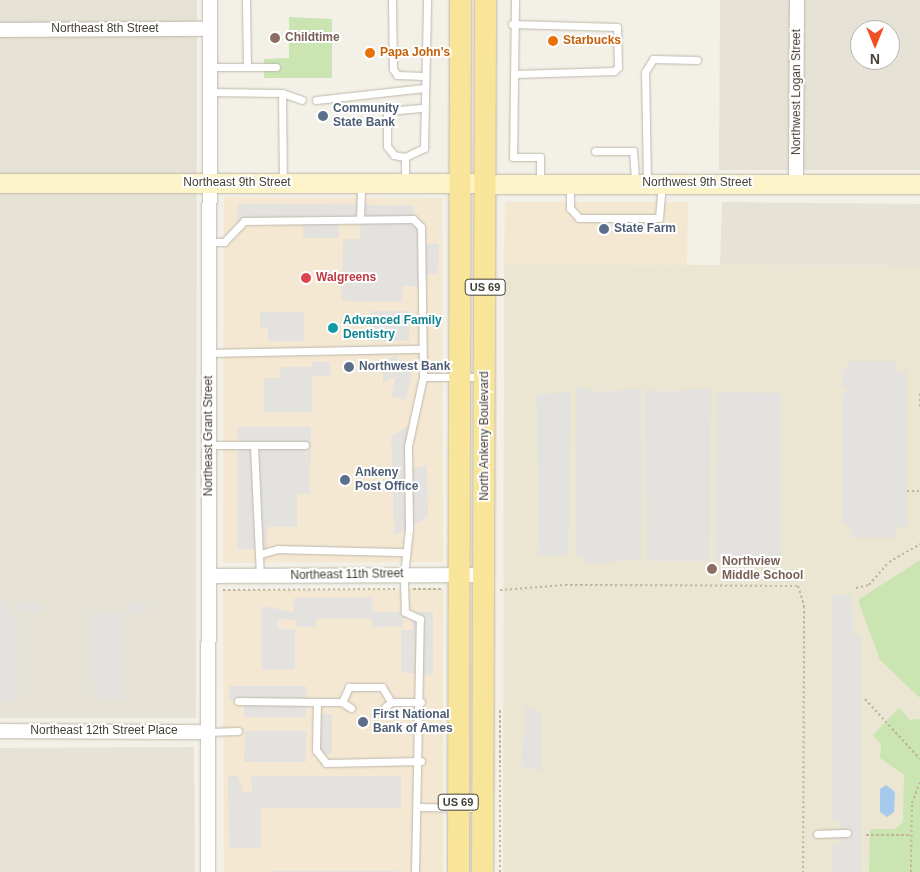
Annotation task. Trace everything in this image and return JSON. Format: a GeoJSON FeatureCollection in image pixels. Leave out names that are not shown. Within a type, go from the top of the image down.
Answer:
{"type":"FeatureCollection","features":[{"type":"Feature","properties":{"kind":"main road","name":"North Ankeny Boulevard"},"geometry":{"type":"LineString","coordinates":[[460,0],[485,377],[482,872]]}},
{"type":"Feature","properties":{"kind":"main road","name":"North Ankeny Boulevard"},"geometry":{"type":"LineString","coordinates":[[458,872],[460,376],[485,0]]}},
{"type":"Feature","properties":{"kind":"street","name":"Northeast Grant Street"},"geometry":{"type":"LineString","coordinates":[[208,872],[210,0]]}},
{"type":"Feature","properties":{"kind":"street","name":"Northwest Logan Street"},"geometry":{"type":"LineString","coordinates":[[796,183],[797,0]]}},
{"type":"Feature","properties":{"kind":"street","name":"Northeast 8th Street"},"geometry":{"type":"LineString","coordinates":[[0,30],[209,29]]}},
{"type":"Feature","properties":{"kind":"street","name":"Northeast 9th Street"},"geometry":{"type":"LineString","coordinates":[[0,183],[473,184]]}},
{"type":"Feature","properties":{"kind":"street","name":"Northwest 9th Street"},"geometry":{"type":"LineString","coordinates":[[473,184],[920,184]]}},
{"type":"Feature","properties":{"kind":"street","name":"Northeast 11th Street"},"geometry":{"type":"LineString","coordinates":[[209,576],[485,575]]}},
{"type":"Feature","properties":{"kind":"street","name":"Northeast 12th Street Place"},"geometry":{"type":"LineString","coordinates":[[0,731],[208,732]]}},
{"type":"Feature","properties":{"kind":"lane"},"geometry":{"type":"LineString","coordinates":[[246,0],[247,68]]}},
{"type":"Feature","properties":{"kind":"lane"},"geometry":{"type":"LineString","coordinates":[[392,0],[393,69],[397,75],[424,76]]}},
{"type":"Feature","properties":{"kind":"lane"},"geometry":{"type":"LineString","coordinates":[[424,108],[387,111],[387,146],[394,155],[406,157],[424,148],[426,0]]}},
{"type":"Feature","properties":{"kind":"lane"},"geometry":{"type":"LineString","coordinates":[[515,0],[512,24],[514,74],[513,158],[540,157],[540,183]]}},
{"type":"Feature","properties":{"kind":"lane"},"geometry":{"type":"LineString","coordinates":[[512,24],[617,27],[618,66],[614,72],[514,74]]}},
{"type":"Feature","properties":{"kind":"lane"},"geometry":{"type":"LineString","coordinates":[[648,183],[646,72],[653,59],[697,60]]}},
{"type":"Feature","properties":{"kind":"lane"},"geometry":{"type":"LineString","coordinates":[[210,67],[276,68]]}},
{"type":"Feature","properties":{"kind":"lane"},"geometry":{"type":"LineString","coordinates":[[316,100],[424,88]]}},
{"type":"Feature","properties":{"kind":"lane"},"geometry":{"type":"LineString","coordinates":[[209,92],[282,93],[302,100]]}},
{"type":"Feature","properties":{"kind":"lane"},"geometry":{"type":"LineString","coordinates":[[282,93],[283,183]]}},
{"type":"Feature","properties":{"kind":"lane"},"geometry":{"type":"LineString","coordinates":[[570,183],[570,208],[579,218],[659,218],[648,183],[633,151],[595,151]]}},
{"type":"Feature","properties":{"kind":"lane"},"geometry":{"type":"LineString","coordinates":[[405,183],[406,157]]}},
{"type":"Feature","properties":{"kind":"lane"},"geometry":{"type":"LineString","coordinates":[[360,220],[361,183]]}},
{"type":"Feature","properties":{"kind":"lane"},"geometry":{"type":"LineString","coordinates":[[209,242],[224,242],[244,221],[413,219],[421,227],[422,377],[408,446],[409,528],[404,575],[405,612],[420,619],[420,807],[415,872]]}},
{"type":"Feature","properties":{"kind":"lane"},"geometry":{"type":"LineString","coordinates":[[209,353],[421,349]]}},
{"type":"Feature","properties":{"kind":"lane"},"geometry":{"type":"LineString","coordinates":[[422,377],[485,377]]}},
{"type":"Feature","properties":{"kind":"lane"},"geometry":{"type":"LineString","coordinates":[[209,445],[305,445]]}},
{"type":"Feature","properties":{"kind":"lane"},"geometry":{"type":"LineString","coordinates":[[254,445],[260,576]]}},
{"type":"Feature","properties":{"kind":"lane"},"geometry":{"type":"LineString","coordinates":[[260,554],[278,549],[405,552]]}},
{"type":"Feature","properties":{"kind":"lane"},"geometry":{"type":"LineString","coordinates":[[342,702],[349,687],[382,687],[388,705],[420,702]]}},
{"type":"Feature","properties":{"kind":"lane"},"geometry":{"type":"LineString","coordinates":[[238,701],[342,702],[351,708]]}},
{"type":"Feature","properties":{"kind":"lane"},"geometry":{"type":"LineString","coordinates":[[317,702],[316,750],[322,761],[420,761]]}},
{"type":"Feature","properties":{"kind":"lane"},"geometry":{"type":"LineString","coordinates":[[208,732],[238,731]]}},
{"type":"Feature","properties":{"kind":"lane"},"geometry":{"type":"LineString","coordinates":[[420,807],[481,808]]}},
{"type":"Feature","properties":{"kind":"lane"},"geometry":{"type":"LineString","coordinates":[[817,834],[847,833]]}},
{"type":"Feature","properties":{"kind":"path"},"geometry":{"type":"LineString","coordinates":[[920,394],[920,409]]}},
{"type":"Feature","properties":{"kind":"path"},"geometry":{"type":"LineString","coordinates":[[907,491],[920,491]]}},
{"type":"Feature","properties":{"kind":"path"},"geometry":{"type":"LineString","coordinates":[[856,588],[869,585],[889,562],[920,544]]}},
{"type":"Feature","properties":{"kind":"path"},"geometry":{"type":"LineString","coordinates":[[500,590],[565,585],[798,586],[804,606],[803,872]]}},
{"type":"Feature","properties":{"kind":"path"},"geometry":{"type":"LineString","coordinates":[[223,590],[443,589]]}},
{"type":"Feature","properties":{"kind":"path"},"geometry":{"type":"LineString","coordinates":[[866,699],[920,758]]}},
{"type":"Feature","properties":{"kind":"path"},"geometry":{"type":"LineString","coordinates":[[912,872],[912,803],[920,782]]}},
{"type":"Feature","properties":{"kind":"path"},"geometry":{"type":"LineString","coordinates":[[866,834],[912,834]]}},
{"type":"Feature","properties":{"kind":"shaded area"},"geometry":{"type":"Polygon","coordinates":[[[0,0],[197,0],[196,718],[0,718],[0,0]]]}},
{"type":"Feature","properties":{"kind":"shaded area"},"geometry":{"type":"Polygon","coordinates":[[[720,0],[920,0],[920,170],[719,170],[720,0]]]}},
{"type":"Feature","properties":{"kind":"shaded area"},"geometry":{"type":"Polygon","coordinates":[[[224,197],[442,198],[443,562],[223,563],[224,197]]]}},
{"type":"Feature","properties":{"kind":"shaded area"},"geometry":{"type":"Polygon","coordinates":[[[505,202],[688,202],[687,265],[504,264],[505,202]]]}},
{"type":"Feature","properties":{"kind":"shaded area"},"geometry":{"type":"Polygon","coordinates":[[[722,202],[920,204],[920,266],[720,265],[722,202]]]}},
{"type":"Feature","properties":{"kind":"shaded area"},"geometry":{"type":"Polygon","coordinates":[[[238,204],[413,205],[421,244],[439,244],[438,274],[421,274],[421,286],[403,286],[402,302],[342,301],[343,239],[360,239],[360,220],[339,220],[339,238],[303,238],[303,220],[237,221],[238,204]]]}},
{"type":"Feature","properties":{"kind":"shaded area","name":"Northview Middle School"},"geometry":{"type":"Polygon","coordinates":[[[504,264],[920,266],[920,872],[503,872],[504,264]]]}},
{"type":"Feature","properties":{"kind":"shaded area"},"geometry":{"type":"Polygon","coordinates":[[[371,311],[410,311],[409,341],[371,341],[371,311]]]}},
{"type":"Feature","properties":{"kind":"shaded area"},"geometry":{"type":"Polygon","coordinates":[[[260,312],[304,312],[304,341],[268,341],[268,328],[260,327],[260,312]]]}},
{"type":"Feature","properties":{"kind":"shaded area"},"geometry":{"type":"Polygon","coordinates":[[[397,354],[397,365],[412,372],[406,400],[391,396],[396,377],[383,383],[383,363],[397,354]]]}},
{"type":"Feature","properties":{"kind":"shaded area"},"geometry":{"type":"Polygon","coordinates":[[[848,361],[896,361],[896,371],[907,372],[907,527],[897,527],[896,538],[853,538],[851,526],[842,526],[842,394],[851,392],[842,389],[842,370],[847,370],[848,361]]]}},
{"type":"Feature","properties":{"kind":"shaded area"},"geometry":{"type":"Polygon","coordinates":[[[312,362],[330,362],[330,376],[312,376],[312,412],[264,412],[264,378],[280,378],[280,367],[312,367],[312,362]]]}},
{"type":"Feature","properties":{"kind":"shaded area"},"geometry":{"type":"Polygon","coordinates":[[[576,387],[601,392],[641,389],[641,559],[593,564],[576,556],[576,387]]]}},
{"type":"Feature","properties":{"kind":"shaded area"},"geometry":{"type":"Polygon","coordinates":[[[645,388],[668,392],[711,388],[710,561],[646,561],[645,388]]]}},
{"type":"Feature","properties":{"kind":"shaded area"},"geometry":{"type":"Polygon","coordinates":[[[570,392],[569,555],[539,556],[537,394],[570,392]]]}},
{"type":"Feature","properties":{"kind":"shaded area"},"geometry":{"type":"Polygon","coordinates":[[[716,392],[781,393],[781,561],[716,560],[716,392]]]}},
{"type":"Feature","properties":{"kind":"shaded area"},"geometry":{"type":"Polygon","coordinates":[[[410,425],[409,470],[427,465],[428,517],[394,535],[391,436],[410,425]]]}},
{"type":"Feature","properties":{"kind":"shaded area"},"geometry":{"type":"Polygon","coordinates":[[[238,427],[311,427],[310,494],[297,494],[297,527],[267,527],[267,549],[237,549],[238,427]]]}},
{"type":"Feature","properties":{"kind":"shaded area"},"geometry":{"type":"Polygon","coordinates":[[[443,589],[443,872],[224,872],[223,590],[443,589]]]}},
{"type":"Feature","properties":{"kind":"shaded area"},"geometry":{"type":"Polygon","coordinates":[[[831,594],[852,595],[853,633],[862,637],[862,872],[831,872],[831,846],[840,844],[839,823],[831,819],[831,594]]]}},
{"type":"Feature","properties":{"kind":"shaded area"},"geometry":{"type":"Polygon","coordinates":[[[372,597],[373,612],[433,612],[433,676],[401,672],[401,630],[412,630],[412,618],[403,618],[403,627],[373,627],[372,619],[316,619],[316,627],[296,627],[296,620],[278,619],[278,629],[295,629],[295,669],[262,670],[262,606],[294,612],[294,598],[372,597]]]}},
{"type":"Feature","properties":{"kind":"shaded area"},"geometry":{"type":"Polygon","coordinates":[[[0,600],[11,616],[18,616],[18,700],[0,700],[0,600]]]}},
{"type":"Feature","properties":{"kind":"shaded area"},"geometry":{"type":"Polygon","coordinates":[[[147,602],[147,612],[127,612],[126,603],[147,602]]]}},
{"type":"Feature","properties":{"kind":"shaded area"},"geometry":{"type":"Polygon","coordinates":[[[18,603],[41,603],[41,612],[18,612],[18,603]]]}},
{"type":"Feature","properties":{"kind":"shaded area"},"geometry":{"type":"Polygon","coordinates":[[[92,612],[124,614],[124,697],[94,701],[92,612]]]}},
{"type":"Feature","properties":{"kind":"shaded area"},"geometry":{"type":"Polygon","coordinates":[[[229,686],[306,686],[306,717],[244,717],[244,701],[229,701],[229,686]]]}},
{"type":"Feature","properties":{"kind":"shaded area"},"geometry":{"type":"Polygon","coordinates":[[[526,706],[542,713],[542,772],[521,766],[526,706]]]}},
{"type":"Feature","properties":{"kind":"shaded area"},"geometry":{"type":"Polygon","coordinates":[[[317,714],[332,714],[332,754],[317,754],[317,714]]]}},
{"type":"Feature","properties":{"kind":"shaded area"},"geometry":{"type":"Polygon","coordinates":[[[245,731],[306,731],[306,762],[244,762],[245,731]]]}},
{"type":"Feature","properties":{"kind":"shaded area"},"geometry":{"type":"Polygon","coordinates":[[[194,747],[195,872],[0,872],[0,748],[194,747]]]}},
{"type":"Feature","properties":{"kind":"shaded area"},"geometry":{"type":"Polygon","coordinates":[[[228,775],[238,776],[243,792],[252,792],[251,776],[401,776],[401,808],[261,808],[261,848],[229,848],[228,775]]]}},
{"type":"Feature","properties":{"kind":"shaded area"},"geometry":{"type":"Polygon","coordinates":[[[397,871],[397,872],[268,872],[397,871]]]}},
{"type":"Feature","properties":{"kind":"green space"},"geometry":{"type":"Polygon","coordinates":[[[289,17],[332,19],[332,78],[264,78],[264,59],[289,58],[289,17]]]}},
{"type":"Feature","properties":{"kind":"green space"},"geometry":{"type":"Polygon","coordinates":[[[920,560],[920,698],[880,660],[858,600],[920,560]]]}},
{"type":"Feature","properties":{"kind":"green space"},"geometry":{"type":"Polygon","coordinates":[[[899,708],[910,720],[920,719],[920,872],[869,872],[870,829],[895,829],[903,822],[904,775],[880,758],[881,744],[873,735],[899,708]]]}},
{"type":"Feature","properties":{"kind":"water"},"geometry":{"type":"Polygon","coordinates":[[[886,785],[895,792],[894,812],[887,817],[880,812],[880,789],[886,785]]]}},
{"type":"Feature","properties":{"kind":"place","name":"Childtime"},"geometry":{"type":"Point","coordinates":[275,38]}},
{"type":"Feature","properties":{"kind":"place","name":"Starbucks"},"geometry":{"type":"Point","coordinates":[553,41]}},
{"type":"Feature","properties":{"kind":"place","name":"Papa John's"},"geometry":{"type":"Point","coordinates":[370,53]}},
{"type":"Feature","properties":{"kind":"place","name":"Community State Bank"},"geometry":{"type":"Point","coordinates":[323,116]}},
{"type":"Feature","properties":{"kind":"place","name":"State Farm"},"geometry":{"type":"Point","coordinates":[604,229]}},
{"type":"Feature","properties":{"kind":"place","name":"Walgreens"},"geometry":{"type":"Point","coordinates":[306,278]}},
{"type":"Feature","properties":{"kind":"place","name":"Advanced Family Dentistry"},"geometry":{"type":"Point","coordinates":[333,328]}},
{"type":"Feature","properties":{"kind":"place","name":"Northwest Bank"},"geometry":{"type":"Point","coordinates":[349,367]}},
{"type":"Feature","properties":{"kind":"place","name":"Ankeny Post Office"},"geometry":{"type":"Point","coordinates":[345,480]}},
{"type":"Feature","properties":{"kind":"place","name":"Northview Middle School"},"geometry":{"type":"Point","coordinates":[712,569]}},
{"type":"Feature","properties":{"kind":"place","name":"First National Bank of Ames"},"geometry":{"type":"Point","coordinates":[363,722]}}]}
